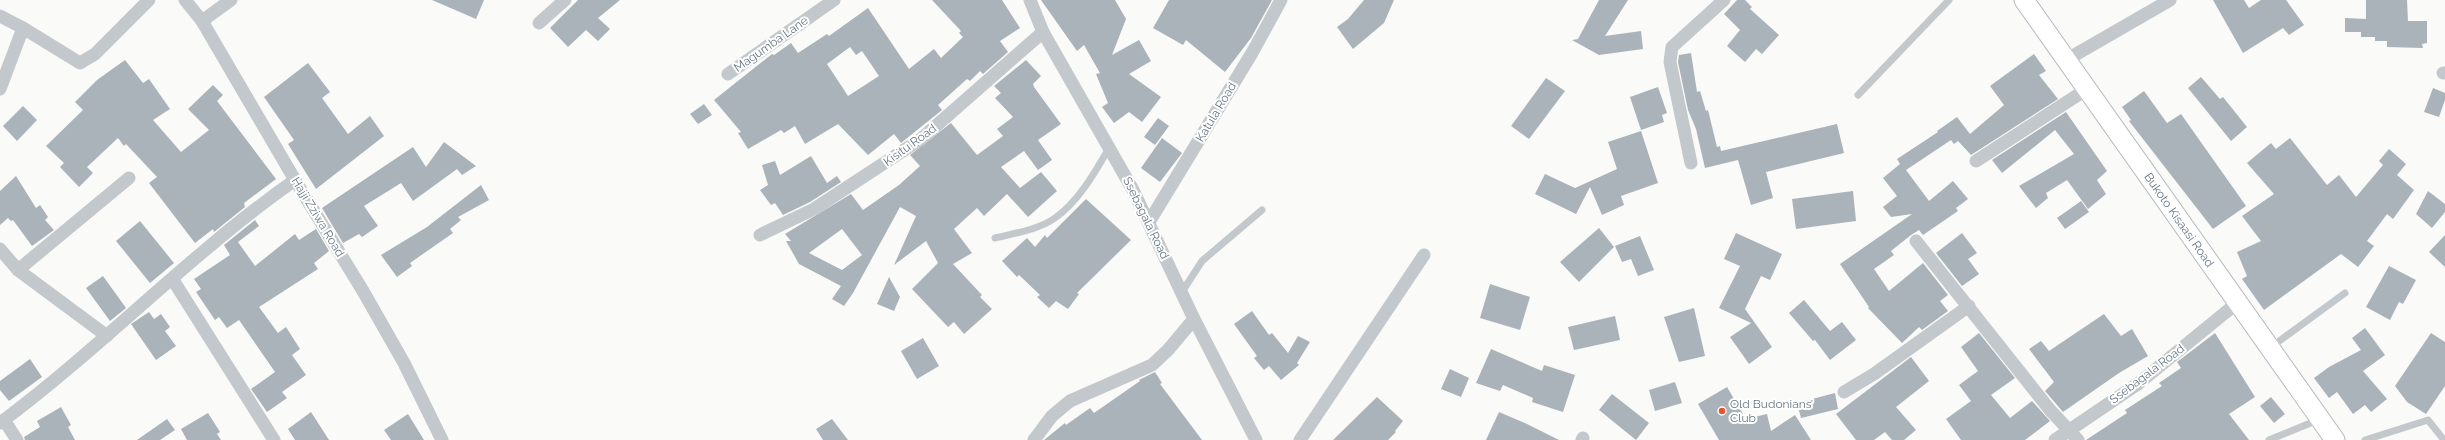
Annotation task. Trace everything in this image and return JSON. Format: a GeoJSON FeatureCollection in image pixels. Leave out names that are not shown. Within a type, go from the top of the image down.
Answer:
{"type":"FeatureCollection","features":[{"type":"Feature","properties":{"kind":"main road","name":"Bukoto Kisaasi Road"},"geometry":{"type":"LineString","coordinates":[[2024,0],[2335,440]]}},
{"type":"Feature","properties":{"kind":"street"},"geometry":{"type":"LineString","coordinates":[[0,16],[80,62],[95,54],[149,0]]}},
{"type":"Feature","properties":{"kind":"street","name":"Hajji Zziwa Road"},"geometry":{"type":"LineString","coordinates":[[185,0],[202,21],[295,180],[363,291],[404,363],[442,440]]}},
{"type":"Feature","properties":{"kind":"street"},"geometry":{"type":"LineString","coordinates":[[202,21],[231,0]]}},
{"type":"Feature","properties":{"kind":"street"},"geometry":{"type":"LineString","coordinates":[[539,23],[565,0]]}},
{"type":"Feature","properties":{"kind":"street","name":"Magumba Lane"},"geometry":{"type":"LineString","coordinates":[[728,74],[834,0]]}},
{"type":"Feature","properties":{"kind":"street","name":"Ssebagala Road"},"geometry":{"type":"LineString","coordinates":[[1030,0],[1043,32],[1149,222],[1194,319],[1256,440]]}},
{"type":"Feature","properties":{"kind":"street","name":"Katula Road"},"geometry":{"type":"LineString","coordinates":[[1149,222],[1252,53],[1281,0]]}},
{"type":"Feature","properties":{"kind":"street"},"geometry":{"type":"LineString","coordinates":[[1691,163],[1674,84],[1670,53],[1679,40],[1724,0]]}},
{"type":"Feature","properties":{"kind":"street"},"geometry":{"type":"LineString","coordinates":[[2066,60],[2170,0]]}},
{"type":"Feature","properties":{"kind":"street"},"geometry":{"type":"LineString","coordinates":[[0,89],[23,28]]}},
{"type":"Feature","properties":{"kind":"street","name":"Kisitu Road"},"geometry":{"type":"LineString","coordinates":[[760,235],[814,209],[921,139],[1043,32]]}},
{"type":"Feature","properties":{"kind":"street"},"geometry":{"type":"LineString","coordinates":[[1976,161],[2086,89]]}},
{"type":"Feature","properties":{"kind":"street"},"geometry":{"type":"LineString","coordinates":[[18,270],[129,178]]}},
{"type":"Feature","properties":{"kind":"street"},"geometry":{"type":"LineString","coordinates":[[17,440],[2,422],[107,336],[262,203],[295,180]]}},
{"type":"Feature","properties":{"kind":"street"},"geometry":{"type":"LineString","coordinates":[[1916,241],[2050,410],[2074,435]]}},
{"type":"Feature","properties":{"kind":"street"},"geometry":{"type":"LineString","coordinates":[[0,249],[18,270],[107,336]]}},
{"type":"Feature","properties":{"kind":"street"},"geometry":{"type":"LineString","coordinates":[[1300,440],[1424,255]]}},
{"type":"Feature","properties":{"kind":"street"},"geometry":{"type":"LineString","coordinates":[[173,280],[274,440]]}},
{"type":"Feature","properties":{"kind":"street","name":"Ssebagala Road"},"geometry":{"type":"LineString","coordinates":[[2054,440],[2074,435],[2237,303]]}},
{"type":"Feature","properties":{"kind":"street"},"geometry":{"type":"LineString","coordinates":[[1844,392],[1874,374],[1969,306]]}},
{"type":"Feature","properties":{"kind":"street"},"geometry":{"type":"LineString","coordinates":[[1034,440],[1052,416],[1070,401],[1152,365],[1168,350],[1194,319]]}},
{"type":"Feature","properties":{"kind":"lane"},"geometry":{"type":"LineString","coordinates":[[1858,95],[1949,0]]}},
{"type":"Feature","properties":{"kind":"lane"},"geometry":{"type":"LineString","coordinates":[[995,238],[1031,229],[1055,218],[1077,197],[1109,148]]}},
{"type":"Feature","properties":{"kind":"lane"},"geometry":{"type":"LineString","coordinates":[[1182,292],[1202,261],[1262,210]]}},
{"type":"Feature","properties":{"kind":"lane"},"geometry":{"type":"LineString","coordinates":[[2269,348],[2345,293]]}},
{"type":"Feature","properties":{"kind":"lane"},"geometry":{"type":"LineString","coordinates":[[2268,440],[2320,419]]}},
{"type":"Feature","properties":{"kind":"lane"},"geometry":{"type":"LineString","coordinates":[[2365,440],[2428,420],[2444,440]]}},
{"type":"Feature","properties":{"kind":"building"},"geometry":{"type":"Polygon","coordinates":[[[432,0],[484,0],[476,19],[432,0]]]}},
{"type":"Feature","properties":{"kind":"building"},"geometry":{"type":"Polygon","coordinates":[[[578,0],[620,0],[598,18],[610,29],[598,41],[586,30],[568,47],[550,28],[578,0]]]}},
{"type":"Feature","properties":{"kind":"building"},"geometry":{"type":"Polygon","coordinates":[[[932,0],[1002,0],[1020,28],[1000,41],[1008,52],[983,74],[980,71],[970,81],[967,79],[938,105],[942,110],[901,143],[894,134],[868,155],[838,124],[805,144],[795,126],[784,133],[781,130],[748,149],[738,133],[741,132],[714,100],[772,54],[774,55],[791,43],[798,53],[827,34],[829,36],[868,8],[909,69],[934,49],[941,58],[963,37],[959,33],[961,31],[932,0]],[[850,47],[827,64],[848,96],[879,76],[862,51],[856,55],[850,47]]]}},
{"type":"Feature","properties":{"kind":"building"},"geometry":{"type":"Polygon","coordinates":[[[1041,0],[1115,0],[1126,19],[1112,55],[1139,40],[1151,61],[1129,74],[1161,97],[1142,122],[1129,112],[1114,123],[1102,107],[1108,103],[1096,74],[1100,73],[1084,45],[1077,51],[1041,0]]]}},
{"type":"Feature","properties":{"kind":"building"},"geometry":{"type":"Polygon","coordinates":[[[1169,0],[1272,0],[1251,38],[1225,72],[1186,40],[1183,45],[1153,28],[1169,0]]]}},
{"type":"Feature","properties":{"kind":"building"},"geometry":{"type":"Polygon","coordinates":[[[1364,0],[1394,0],[1384,23],[1353,49],[1337,27],[1348,19],[1364,0]]]}},
{"type":"Feature","properties":{"kind":"building"},"geometry":{"type":"Polygon","coordinates":[[[1599,0],[1628,0],[1605,36],[1641,31],[1643,49],[1599,55],[1572,40],[1578,39],[1599,0]]]}},
{"type":"Feature","properties":{"kind":"building"},"geometry":{"type":"Polygon","coordinates":[[[1737,0],[1745,0],[1752,7],[1750,9],[1779,35],[1762,54],[1756,49],[1745,62],[1727,46],[1740,30],[1724,14],[1737,0]]]}},
{"type":"Feature","properties":{"kind":"building"},"geometry":{"type":"Polygon","coordinates":[[[2213,0],[2244,0],[2249,8],[2261,0],[2286,0],[2304,25],[2289,35],[2283,28],[2243,53],[2213,0]]]}},
{"type":"Feature","properties":{"kind":"building"},"geometry":{"type":"Polygon","coordinates":[[[2366,0],[2407,0],[2408,21],[2427,21],[2427,43],[2422,44],[2423,48],[2387,47],[2387,41],[2375,41],[2375,37],[2361,37],[2361,32],[2345,32],[2345,18],[2366,19],[2366,0]]]}},
{"type":"Feature","properties":{"kind":"building"},"geometry":{"type":"Polygon","coordinates":[[[1691,53],[1697,92],[1700,91],[1706,111],[1708,110],[1717,147],[1720,146],[1721,151],[1837,124],[1844,153],[1766,172],[1773,198],[1751,205],[1738,160],[1705,168],[1696,129],[1688,110],[1678,62],[1679,55],[1691,53]]]}},
{"type":"Feature","properties":{"kind":"building"},"geometry":{"type":"Polygon","coordinates":[[[2034,54],[2046,71],[2039,75],[2058,99],[1971,155],[1958,141],[1954,144],[1951,140],[1906,170],[1929,201],[1953,181],[1968,199],[1956,208],[1958,211],[1923,235],[1919,230],[1911,235],[1891,251],[1894,255],[1874,269],[1889,291],[1923,263],[1948,295],[1940,301],[1948,311],[1922,330],[1919,327],[1902,343],[1868,308],[1869,307],[1840,264],[1912,214],[1891,217],[1883,207],[1897,196],[1883,178],[1900,164],[1897,159],[1938,132],[1937,131],[1957,117],[1970,134],[2004,105],[1990,86],[2034,54]]]}},
{"type":"Feature","properties":{"kind":"building"},"geometry":{"type":"Polygon","coordinates":[[[125,60],[143,83],[149,79],[170,109],[153,120],[181,152],[209,130],[188,109],[213,85],[223,95],[217,101],[276,179],[244,203],[245,207],[214,232],[213,229],[195,243],[149,183],[157,177],[126,144],[124,146],[118,138],[87,167],[93,173],[79,187],[60,167],[64,163],[46,146],[83,110],[75,102],[97,80],[125,60]]]}},
{"type":"Feature","properties":{"kind":"building"},"geometry":{"type":"Polygon","coordinates":[[[1026,60],[1041,76],[1033,84],[1034,87],[1061,124],[1038,140],[1052,160],[1038,170],[1024,151],[1001,167],[1020,188],[1041,172],[1057,191],[1028,217],[1007,194],[984,216],[977,208],[954,229],[972,253],[953,264],[982,295],[980,297],[992,309],[964,334],[954,322],[948,327],[912,289],[938,263],[926,241],[894,265],[916,216],[900,207],[853,293],[844,306],[832,299],[841,286],[799,264],[786,241],[791,241],[785,234],[851,194],[863,210],[899,185],[920,166],[910,155],[951,123],[977,155],[1003,136],[997,129],[1013,117],[995,98],[1001,93],[994,86],[1026,60]],[[842,229],[809,253],[842,270],[862,255],[842,229]]]}},
{"type":"Feature","properties":{"kind":"building"},"geometry":{"type":"Polygon","coordinates":[[[308,63],[330,92],[322,98],[348,134],[370,116],[384,136],[316,189],[288,144],[294,140],[264,97],[308,63]]]}},
{"type":"Feature","properties":{"kind":"building"},"geometry":{"type":"Polygon","coordinates":[[[2201,77],[2220,99],[2223,97],[2247,127],[2231,141],[2188,88],[2201,77]]]}},
{"type":"Feature","properties":{"kind":"building"},"geometry":{"type":"Polygon","coordinates":[[[1546,78],[1565,91],[1529,139],[1511,126],[1546,78]]]}},
{"type":"Feature","properties":{"kind":"building"},"geometry":{"type":"Polygon","coordinates":[[[1658,87],[1667,113],[1662,115],[1664,122],[1641,130],[1630,97],[1658,87]]]}},
{"type":"Feature","properties":{"kind":"building"},"geometry":{"type":"Polygon","coordinates":[[[2433,88],[2445,93],[2445,100],[2439,117],[2424,112],[2433,88]]]}},
{"type":"Feature","properties":{"kind":"building"},"geometry":{"type":"Polygon","coordinates":[[[2144,91],[2167,123],[2181,114],[2246,206],[2213,229],[2129,121],[2131,120],[2122,107],[2144,91]]]}},
{"type":"Feature","properties":{"kind":"building"},"geometry":{"type":"Polygon","coordinates":[[[704,104],[712,115],[698,124],[690,114],[704,104]]]}},
{"type":"Feature","properties":{"kind":"building"},"geometry":{"type":"Polygon","coordinates":[[[23,106],[37,120],[17,141],[3,126],[23,106]]]}},
{"type":"Feature","properties":{"kind":"building"},"geometry":{"type":"Polygon","coordinates":[[[2066,112],[2107,171],[2097,180],[2106,194],[2088,209],[2067,180],[2046,193],[2048,198],[2036,208],[2019,186],[2074,154],[2055,130],[2002,173],[1992,160],[2066,112]]]}},
{"type":"Feature","properties":{"kind":"building"},"geometry":{"type":"Polygon","coordinates":[[[1158,118],[1169,126],[1155,145],[1144,137],[1158,118]]]}},
{"type":"Feature","properties":{"kind":"building"},"geometry":{"type":"Polygon","coordinates":[[[1641,131],[1658,183],[1621,196],[1624,205],[1602,215],[1590,187],[1576,214],[1535,194],[1545,174],[1575,188],[1617,169],[1608,142],[1641,131]]]}},
{"type":"Feature","properties":{"kind":"building"},"geometry":{"type":"Polygon","coordinates":[[[1162,138],[1182,153],[1160,182],[1141,168],[1162,138]]]}},
{"type":"Feature","properties":{"kind":"building"},"geometry":{"type":"Polygon","coordinates":[[[2290,138],[2327,185],[2339,175],[2356,197],[2383,165],[2379,161],[2389,149],[2406,164],[2397,175],[2414,190],[2393,219],[2387,214],[2367,241],[2374,246],[2358,267],[2341,254],[2264,310],[2242,279],[2247,276],[2237,252],[2261,241],[2242,216],[2274,194],[2247,163],[2271,143],[2276,149],[2290,138]]]}},
{"type":"Feature","properties":{"kind":"building"},"geometry":{"type":"Polygon","coordinates":[[[444,142],[476,166],[462,175],[457,169],[413,201],[401,183],[364,206],[378,226],[362,237],[359,234],[343,243],[322,208],[413,147],[426,167],[444,142]]]}},
{"type":"Feature","properties":{"kind":"building"},"geometry":{"type":"Polygon","coordinates":[[[811,156],[827,183],[837,176],[841,182],[810,202],[783,215],[775,203],[771,205],[760,190],[768,185],[762,165],[775,161],[780,175],[811,156]]]}},
{"type":"Feature","properties":{"kind":"building"},"geometry":{"type":"Polygon","coordinates":[[[16,176],[36,208],[40,205],[48,217],[45,220],[54,230],[32,246],[13,220],[11,221],[8,218],[0,225],[0,191],[16,176]]]}},
{"type":"Feature","properties":{"kind":"building"},"geometry":{"type":"Polygon","coordinates":[[[481,185],[489,200],[458,217],[461,220],[450,229],[453,233],[410,263],[412,266],[397,277],[381,255],[427,227],[481,185]]]}},
{"type":"Feature","properties":{"kind":"building"},"geometry":{"type":"Polygon","coordinates":[[[1853,191],[1856,221],[1796,229],[1792,199],[1853,191]]]}},
{"type":"Feature","properties":{"kind":"building"},"geometry":{"type":"Polygon","coordinates":[[[2428,191],[2445,204],[2445,212],[2432,228],[2416,214],[2428,191]]]}},
{"type":"Feature","properties":{"kind":"building"},"geometry":{"type":"Polygon","coordinates":[[[1086,199],[1131,240],[1077,293],[1079,294],[1068,309],[1056,301],[1049,308],[1037,297],[1040,295],[1019,275],[1017,277],[1002,261],[1027,238],[1035,247],[1045,235],[1047,238],[1086,199]]]}},
{"type":"Feature","properties":{"kind":"building"},"geometry":{"type":"Polygon","coordinates":[[[2081,201],[2089,212],[2065,229],[2057,218],[2081,201]]]}},
{"type":"Feature","properties":{"kind":"building"},"geometry":{"type":"Polygon","coordinates":[[[255,220],[259,226],[238,242],[255,266],[295,234],[299,240],[316,229],[329,251],[314,263],[318,269],[259,307],[278,333],[286,327],[300,349],[292,355],[306,375],[282,392],[287,398],[267,412],[251,389],[275,372],[239,320],[227,328],[219,317],[215,320],[196,292],[201,289],[194,279],[230,255],[224,245],[255,220]]]}},
{"type":"Feature","properties":{"kind":"building"},"geometry":{"type":"Polygon","coordinates":[[[140,221],[174,263],[150,283],[116,241],[140,221]]]}},
{"type":"Feature","properties":{"kind":"building"},"geometry":{"type":"Polygon","coordinates":[[[1599,228],[1614,247],[1579,282],[1560,262],[1599,228]]]}},
{"type":"Feature","properties":{"kind":"building"},"geometry":{"type":"Polygon","coordinates":[[[1736,233],[1782,254],[1770,280],[1761,276],[1745,309],[1772,347],[1749,364],[1730,337],[1751,323],[1719,308],[1740,266],[1724,259],[1736,233]]]}},
{"type":"Feature","properties":{"kind":"building"},"geometry":{"type":"Polygon","coordinates":[[[1962,233],[1977,253],[1968,259],[1979,274],[1962,286],[1936,253],[1962,233]]]}},
{"type":"Feature","properties":{"kind":"building"},"geometry":{"type":"Polygon","coordinates":[[[2445,235],[2445,267],[2429,252],[2445,235]]]}},
{"type":"Feature","properties":{"kind":"building"},"geometry":{"type":"Polygon","coordinates":[[[1640,236],[1654,270],[1638,276],[1631,259],[1622,262],[1615,246],[1640,236]]]}},
{"type":"Feature","properties":{"kind":"building"},"geometry":{"type":"Polygon","coordinates":[[[2389,266],[2416,280],[2403,304],[2399,302],[2390,320],[2366,307],[2389,266]]]}},
{"type":"Feature","properties":{"kind":"building"},"geometry":{"type":"Polygon","coordinates":[[[103,276],[126,308],[110,321],[86,288],[103,276]]]}},
{"type":"Feature","properties":{"kind":"building"},"geometry":{"type":"Polygon","coordinates":[[[889,277],[900,297],[894,311],[877,304],[889,277]]]}},
{"type":"Feature","properties":{"kind":"building"},"geometry":{"type":"Polygon","coordinates":[[[1490,284],[1530,297],[1520,330],[1480,318],[1490,284]]]}},
{"type":"Feature","properties":{"kind":"building"},"geometry":{"type":"Polygon","coordinates":[[[1804,300],[1830,331],[1842,322],[1856,340],[1830,360],[1815,340],[1813,341],[1789,313],[1804,300]]]}},
{"type":"Feature","properties":{"kind":"building"},"geometry":{"type":"Polygon","coordinates":[[[1694,308],[1705,356],[1679,362],[1664,317],[1694,308]]]}},
{"type":"Feature","properties":{"kind":"building"},"geometry":{"type":"Polygon","coordinates":[[[1252,311],[1269,335],[1272,333],[1288,353],[1298,336],[1310,342],[1297,363],[1299,365],[1281,380],[1269,366],[1264,370],[1254,358],[1257,356],[1234,324],[1252,311]]]}},
{"type":"Feature","properties":{"kind":"building"},"geometry":{"type":"Polygon","coordinates":[[[149,312],[154,319],[161,314],[170,327],[165,331],[176,346],[156,360],[131,324],[149,312]]]}},
{"type":"Feature","properties":{"kind":"building"},"geometry":{"type":"Polygon","coordinates":[[[2104,314],[2121,336],[2132,329],[2148,356],[2119,373],[2063,412],[2045,391],[2054,382],[2029,349],[2041,341],[2049,351],[2104,314]]]}},
{"type":"Feature","properties":{"kind":"building"},"geometry":{"type":"Polygon","coordinates":[[[1615,316],[1620,340],[1574,350],[1568,327],[1615,316]]]}},
{"type":"Feature","properties":{"kind":"building"},"geometry":{"type":"Polygon","coordinates":[[[2365,328],[2385,355],[2363,371],[2387,399],[2371,412],[2365,405],[2353,414],[2337,392],[2329,398],[2314,378],[2329,367],[2361,350],[2352,338],[2365,328]]]}},
{"type":"Feature","properties":{"kind":"building"},"geometry":{"type":"Polygon","coordinates":[[[1979,333],[2015,378],[1991,395],[2010,418],[2032,401],[2050,421],[2025,440],[1961,440],[1946,419],[1971,401],[1959,385],[1978,371],[1961,347],[1979,333]]]}},
{"type":"Feature","properties":{"kind":"building"},"geometry":{"type":"Polygon","coordinates":[[[2215,333],[2255,397],[2229,414],[2249,440],[2086,440],[2127,413],[2125,410],[2162,386],[2159,383],[2181,368],[2177,362],[2215,333]]]}},
{"type":"Feature","properties":{"kind":"building"},"geometry":{"type":"Polygon","coordinates":[[[2431,333],[2445,342],[2445,386],[2426,414],[2407,402],[2395,386],[2431,333]]]}},
{"type":"Feature","properties":{"kind":"building"},"geometry":{"type":"Polygon","coordinates":[[[923,338],[939,366],[917,379],[901,351],[923,338]]]}},
{"type":"Feature","properties":{"kind":"building"},"geometry":{"type":"Polygon","coordinates":[[[1491,349],[1542,371],[1544,365],[1575,375],[1563,412],[1532,402],[1533,398],[1503,385],[1500,391],[1476,383],[1491,349]]]}},
{"type":"Feature","properties":{"kind":"building"},"geometry":{"type":"Polygon","coordinates":[[[1911,357],[1929,381],[1896,407],[1916,430],[1904,440],[1892,440],[1885,432],[1874,440],[1856,440],[1836,414],[1911,357]]]}},
{"type":"Feature","properties":{"kind":"building"},"geometry":{"type":"Polygon","coordinates":[[[30,359],[42,377],[9,401],[0,390],[0,381],[30,359]]]}},
{"type":"Feature","properties":{"kind":"building"},"geometry":{"type":"Polygon","coordinates":[[[1450,369],[1469,378],[1461,397],[1441,389],[1450,369]]]}},
{"type":"Feature","properties":{"kind":"building"},"geometry":{"type":"Polygon","coordinates":[[[1155,372],[1162,383],[1160,384],[1202,440],[1044,440],[1065,423],[1066,425],[1090,408],[1094,413],[1140,381],[1139,380],[1155,372]]]}},
{"type":"Feature","properties":{"kind":"building"},"geometry":{"type":"Polygon","coordinates":[[[1675,382],[1682,403],[1655,411],[1649,390],[1675,382]]]}},
{"type":"Feature","properties":{"kind":"building"},"geometry":{"type":"Polygon","coordinates":[[[1727,387],[1746,419],[1767,414],[1771,431],[1795,415],[1811,440],[1719,440],[1698,404],[1727,387]]]}},
{"type":"Feature","properties":{"kind":"building"},"geometry":{"type":"Polygon","coordinates":[[[1835,393],[1838,409],[1801,418],[1797,403],[1835,393]]]}},
{"type":"Feature","properties":{"kind":"building"},"geometry":{"type":"Polygon","coordinates":[[[1612,394],[1649,423],[1636,440],[1599,410],[1612,394]]]}},
{"type":"Feature","properties":{"kind":"building"},"geometry":{"type":"Polygon","coordinates":[[[1377,397],[1403,421],[1395,431],[1396,432],[1388,440],[1333,440],[1377,397]]]}},
{"type":"Feature","properties":{"kind":"building"},"geometry":{"type":"Polygon","coordinates":[[[2271,397],[2285,414],[2274,423],[2260,406],[2271,397]]]}},
{"type":"Feature","properties":{"kind":"building"},"geometry":{"type":"Polygon","coordinates":[[[61,407],[71,425],[68,427],[75,440],[25,440],[24,437],[40,427],[37,421],[61,407]]]}},
{"type":"Feature","properties":{"kind":"building"},"geometry":{"type":"Polygon","coordinates":[[[311,412],[329,440],[295,440],[288,429],[311,412]]]}},
{"type":"Feature","properties":{"kind":"building"},"geometry":{"type":"Polygon","coordinates":[[[1499,412],[1527,424],[1559,440],[1486,440],[1499,412]]]}},
{"type":"Feature","properties":{"kind":"building"},"geometry":{"type":"Polygon","coordinates":[[[208,413],[220,432],[217,434],[221,440],[187,440],[181,429],[208,413]]]}},
{"type":"Feature","properties":{"kind":"building"},"geometry":{"type":"Polygon","coordinates":[[[408,414],[424,440],[391,440],[384,430],[408,414]]]}},
{"type":"Feature","properties":{"kind":"building"},"geometry":{"type":"Polygon","coordinates":[[[167,419],[175,430],[160,440],[137,440],[167,419]]]}},
{"type":"Feature","properties":{"kind":"building"},"geometry":{"type":"Polygon","coordinates":[[[832,419],[848,440],[823,440],[816,429],[832,419]]]}},
{"type":"Feature","properties":{"kind":"place","name":"Old Budonians’ Club"},"geometry":{"type":"Point","coordinates":[1722,411]}}]}
